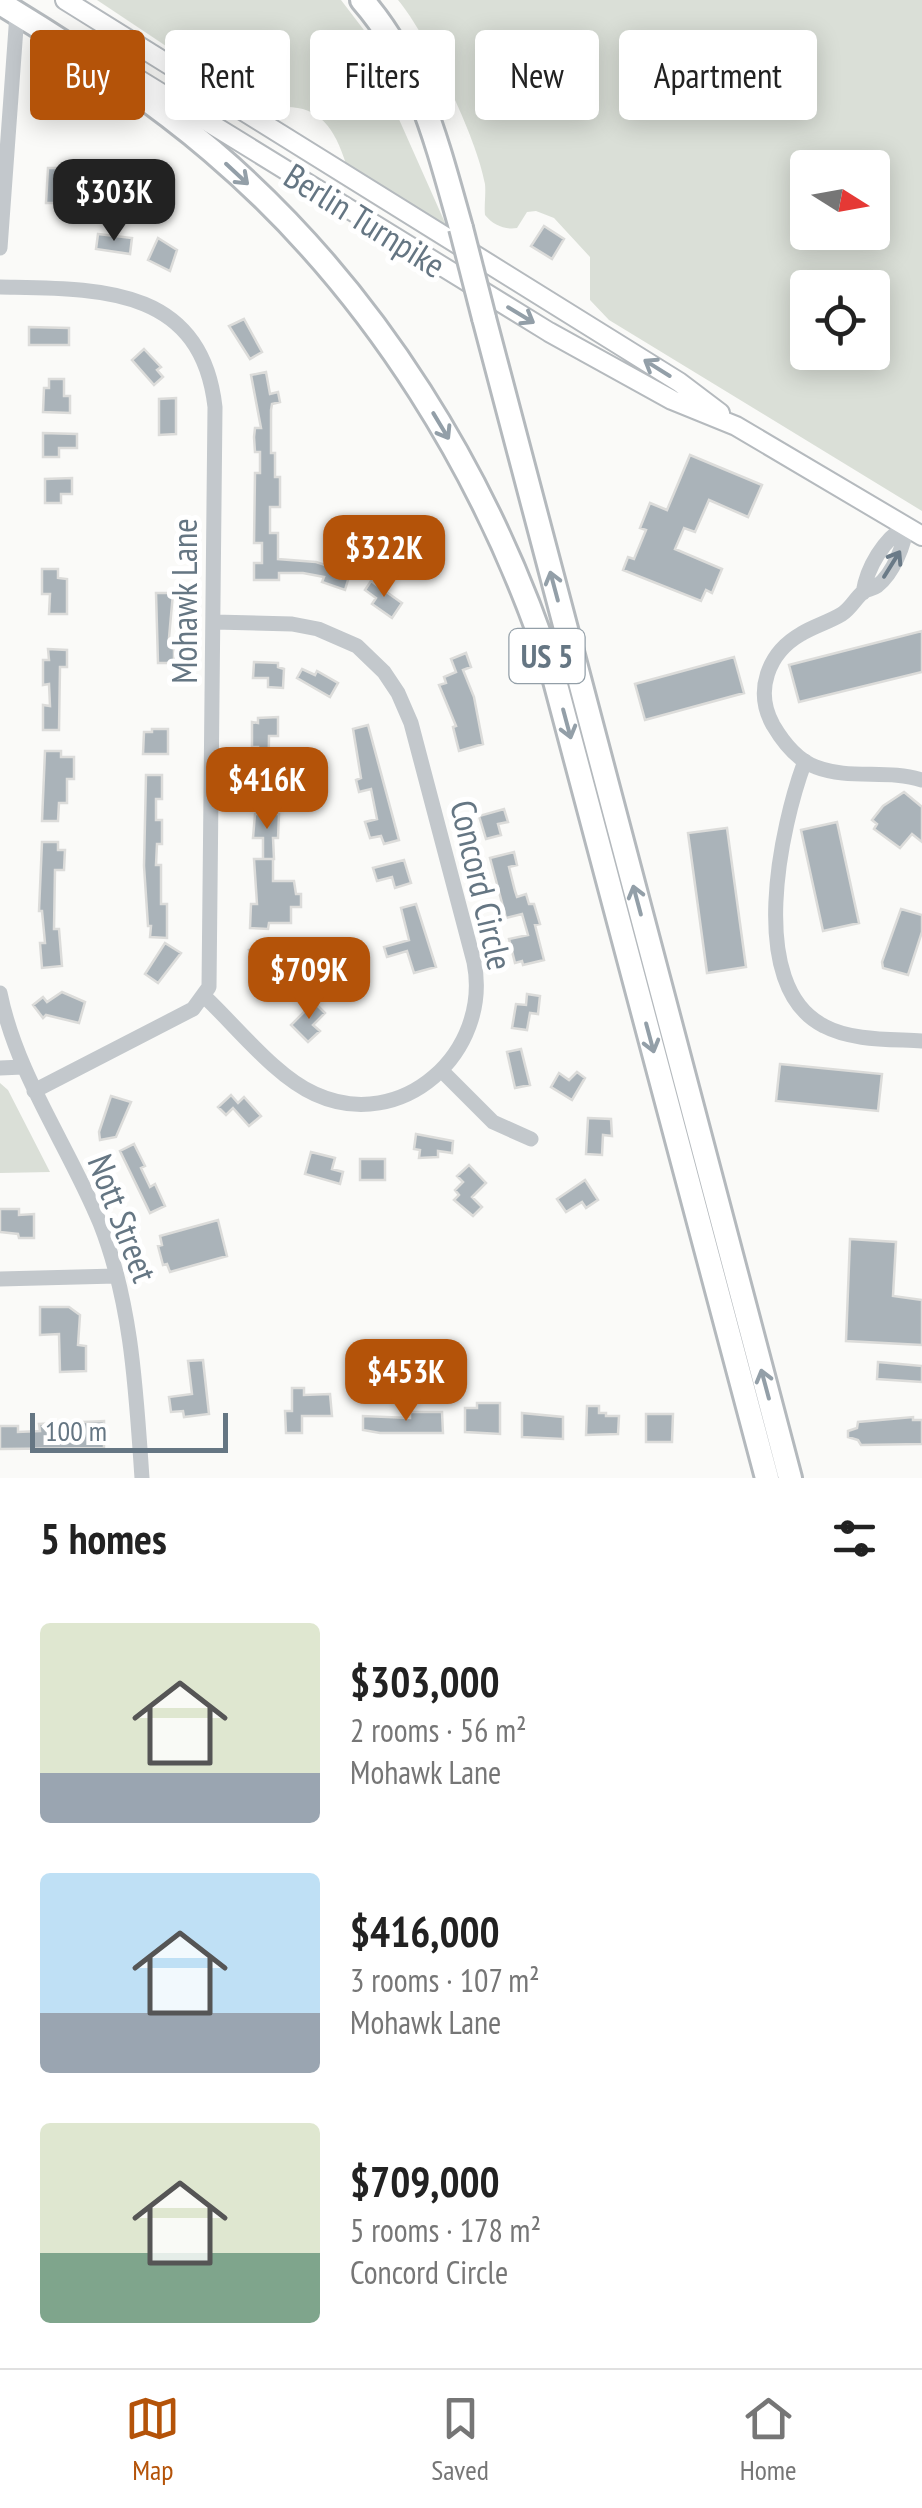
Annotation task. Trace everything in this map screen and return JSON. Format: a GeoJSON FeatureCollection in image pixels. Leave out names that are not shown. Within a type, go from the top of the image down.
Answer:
{"type":"FeatureCollection","features":[{"type":"Feature","properties":{"kind":"highway","name":"US 5"},"geometry":{"type":"LineString","coordinates":[[362,0],[398,50],[420,93],[461,228],[790,1478]]}},
{"type":"Feature","properties":{"kind":"highway","name":"US 5"},"geometry":{"type":"LineString","coordinates":[[12,6],[168,116],[266,202],[334,276],[393,352],[440,423],[474,486],[518,580],[555,681],[766,1478]]}},
{"type":"Feature","properties":{"kind":"main road","name":"Berlin Turnpike"},"geometry":{"type":"LineString","coordinates":[[65,0],[679,382],[736,426],[914,530]]}},
{"type":"Feature","properties":{"kind":"main road","name":"Berlin Turnpike"},"geometry":{"type":"LineString","coordinates":[[12,6],[574,347],[672,400],[736,426]]}},
{"type":"Feature","properties":{"kind":"street"},"geometry":{"type":"LineString","coordinates":[[0,248],[12,6]]}},
{"type":"Feature","properties":{"kind":"street","name":"Mohawk Lane"},"geometry":{"type":"LineString","coordinates":[[0,287],[84,289],[126,296],[166,316],[198,352],[209,376],[215,407],[214,622],[211,975],[205,996]]}},
{"type":"Feature","properties":{"kind":"street"},"geometry":{"type":"LineString","coordinates":[[914,530],[879,585],[863,592],[842,614],[790,641],[778,654],[766,676],[764,693],[768,715],[786,744],[805,761],[825,770],[894,773],[922,780]]}},
{"type":"Feature","properties":{"kind":"street","name":"Concord Circle"},"geometry":{"type":"LineString","coordinates":[[214,622],[292,624],[339,637],[372,659],[402,699],[476,976],[471,1023],[443,1072]]}},
{"type":"Feature","properties":{"kind":"street"},"geometry":{"type":"LineString","coordinates":[[805,761],[785,824],[776,886],[778,945],[790,986],[809,1015],[829,1028],[857,1035],[922,1041]]}},
{"type":"Feature","properties":{"kind":"street","name":"Nott Street"},"geometry":{"type":"LineString","coordinates":[[0,993],[34,1092],[91,1203],[116,1276],[130,1341],[142,1478]]}},
{"type":"Feature","properties":{"kind":"street"},"geometry":{"type":"LineString","coordinates":[[34,1092],[186,1013],[205,996],[306,1090],[330,1100],[355,1104],[384,1102],[417,1089],[443,1072],[493,1122],[532,1139]]}},
{"type":"Feature","properties":{"kind":"street"},"geometry":{"type":"LineString","coordinates":[[0,1068],[24,1067]]}},
{"type":"Feature","properties":{"kind":"street"},"geometry":{"type":"LineString","coordinates":[[0,1279],[116,1276]]}},
{"type":"Feature","properties":{"kind":"shaded area"},"geometry":{"type":"Polygon","coordinates":[[[97,0],[341,0],[364,30],[310,30],[310,112],[290,107],[290,30],[165,30],[165,45],[97,0]]]}},
{"type":"Feature","properties":{"kind":"shaded area"},"geometry":{"type":"Polygon","coordinates":[[[398,0],[922,0],[922,511],[609,320],[590,300],[590,257],[554,218],[527,212],[517,228],[499,226],[488,219],[480,164],[455,100],[455,30],[418,30],[398,0]]]}},
{"type":"Feature","properties":{"kind":"shaded area"},"geometry":{"type":"Polygon","coordinates":[[[322,120],[399,120],[450,234],[402,198],[346,164],[322,120]]]}},
{"type":"Feature","properties":{"kind":"shaded area"},"geometry":{"type":"Polygon","coordinates":[[[0,1083],[8,1090],[50,1172],[0,1173],[0,1083]]]}},
{"type":"Feature","properties":{"kind":"building"},"geometry":{"type":"Polygon","coordinates":[[[48,168],[64,168],[63,203],[46,203],[48,168]]]}},
{"type":"Feature","properties":{"kind":"building"},"geometry":{"type":"Polygon","coordinates":[[[544,226],[564,239],[552,259],[531,246],[544,226]]]}},
{"type":"Feature","properties":{"kind":"building"},"geometry":{"type":"Polygon","coordinates":[[[98,234],[132,238],[130,254],[96,249],[98,234]]]}},
{"type":"Feature","properties":{"kind":"building"},"geometry":{"type":"Polygon","coordinates":[[[158,238],[177,250],[170,271],[148,260],[158,238]]]}},
{"type":"Feature","properties":{"kind":"building"},"geometry":{"type":"Polygon","coordinates":[[[244,319],[262,352],[250,359],[229,326],[244,319]]]}},
{"type":"Feature","properties":{"kind":"building"},"geometry":{"type":"Polygon","coordinates":[[[29,327],[69,328],[69,345],[29,345],[29,327]]]}},
{"type":"Feature","properties":{"kind":"building"},"geometry":{"type":"Polygon","coordinates":[[[144,349],[161,367],[157,370],[163,377],[154,385],[132,360],[144,349]]]}},
{"type":"Feature","properties":{"kind":"building"},"geometry":{"type":"Polygon","coordinates":[[[266,372],[270,394],[278,392],[280,402],[272,404],[271,410],[271,453],[275,453],[275,477],[280,477],[280,507],[270,507],[270,533],[278,533],[278,559],[316,562],[350,573],[345,590],[322,582],[324,577],[303,573],[279,573],[279,580],[254,580],[254,563],[262,563],[262,543],[254,543],[255,473],[260,473],[260,452],[255,452],[254,437],[255,428],[261,428],[251,375],[266,372]]]}},
{"type":"Feature","properties":{"kind":"building"},"geometry":{"type":"Polygon","coordinates":[[[49,379],[64,379],[70,413],[43,412],[44,388],[49,388],[49,379]]]}},
{"type":"Feature","properties":{"kind":"building"},"geometry":{"type":"Polygon","coordinates":[[[176,398],[176,434],[159,435],[159,399],[176,398]]]}},
{"type":"Feature","properties":{"kind":"building"},"geometry":{"type":"Polygon","coordinates":[[[43,433],[77,434],[77,448],[59,448],[59,457],[43,457],[43,433]]]}},
{"type":"Feature","properties":{"kind":"building"},"geometry":{"type":"Polygon","coordinates":[[[690,455],[762,485],[748,517],[709,500],[695,532],[684,528],[675,549],[722,569],[712,593],[706,590],[701,601],[623,570],[628,557],[634,559],[646,530],[640,528],[650,503],[667,510],[690,455]]]}},
{"type":"Feature","properties":{"kind":"building"},"geometry":{"type":"Polygon","coordinates":[[[72,478],[72,494],[61,494],[61,503],[45,503],[45,479],[72,478]]]}},
{"type":"Feature","properties":{"kind":"building"},"geometry":{"type":"Polygon","coordinates":[[[42,569],[58,569],[58,578],[67,579],[67,614],[49,614],[50,594],[42,594],[42,569]]]}},
{"type":"Feature","properties":{"kind":"building"},"geometry":{"type":"Polygon","coordinates":[[[371,581],[402,603],[392,618],[372,604],[376,598],[365,590],[371,581]]]}},
{"type":"Feature","properties":{"kind":"building"},"geometry":{"type":"Polygon","coordinates":[[[156,593],[173,593],[169,638],[174,639],[174,663],[158,663],[156,593]]]}},
{"type":"Feature","properties":{"kind":"building"},"geometry":{"type":"Polygon","coordinates":[[[922,631],[922,672],[799,702],[789,665],[922,631]]]}},
{"type":"Feature","properties":{"kind":"building"},"geometry":{"type":"Polygon","coordinates":[[[48,649],[67,650],[67,667],[60,667],[59,730],[43,730],[43,705],[50,706],[49,684],[43,685],[43,660],[49,660],[48,649]]]}},
{"type":"Feature","properties":{"kind":"building"},"geometry":{"type":"Polygon","coordinates":[[[466,653],[471,667],[463,670],[474,697],[483,744],[459,751],[453,727],[456,726],[439,685],[446,683],[444,677],[456,672],[451,659],[466,653]]]}},
{"type":"Feature","properties":{"kind":"building"},"geometry":{"type":"Polygon","coordinates":[[[734,657],[744,693],[645,720],[635,684],[734,657]]]}},
{"type":"Feature","properties":{"kind":"building"},"geometry":{"type":"Polygon","coordinates":[[[254,662],[278,663],[284,669],[283,688],[268,687],[268,678],[253,678],[254,662]]]}},
{"type":"Feature","properties":{"kind":"building"},"geometry":{"type":"Polygon","coordinates":[[[302,669],[315,675],[317,671],[338,683],[330,697],[297,678],[302,669]]]}},
{"type":"Feature","properties":{"kind":"building"},"geometry":{"type":"Polygon","coordinates":[[[278,717],[278,736],[269,736],[268,792],[252,792],[258,747],[252,747],[252,722],[278,717]]]}},
{"type":"Feature","properties":{"kind":"building"},"geometry":{"type":"Polygon","coordinates":[[[368,725],[399,840],[384,844],[381,836],[370,838],[365,822],[377,819],[371,789],[359,792],[356,780],[361,778],[353,729],[368,725]]]}},
{"type":"Feature","properties":{"kind":"building"},"geometry":{"type":"Polygon","coordinates":[[[168,729],[168,754],[143,754],[144,732],[168,729]]]}},
{"type":"Feature","properties":{"kind":"building"},"geometry":{"type":"Polygon","coordinates":[[[45,751],[61,751],[61,757],[74,757],[74,779],[67,779],[67,803],[59,803],[58,821],[42,821],[45,751]]]}},
{"type":"Feature","properties":{"kind":"building"},"geometry":{"type":"Polygon","coordinates":[[[146,775],[162,775],[162,799],[156,799],[156,820],[162,820],[162,844],[157,844],[156,865],[161,865],[161,904],[167,904],[167,938],[150,937],[148,926],[144,866],[146,775]]]}},
{"type":"Feature","properties":{"kind":"building"},"geometry":{"type":"Polygon","coordinates":[[[904,792],[922,807],[922,842],[912,834],[900,848],[874,829],[877,824],[872,820],[883,806],[904,792]]]}},
{"type":"Feature","properties":{"kind":"building"},"geometry":{"type":"Polygon","coordinates":[[[504,809],[508,822],[498,824],[501,835],[486,839],[479,816],[504,809]]]}},
{"type":"Feature","properties":{"kind":"building"},"geometry":{"type":"Polygon","coordinates":[[[255,814],[279,814],[278,838],[273,838],[274,859],[263,859],[263,838],[253,838],[255,814]]]}},
{"type":"Feature","properties":{"kind":"building"},"geometry":{"type":"Polygon","coordinates":[[[837,822],[859,923],[823,931],[801,830],[837,822]]]}},
{"type":"Feature","properties":{"kind":"building"},"geometry":{"type":"Polygon","coordinates":[[[727,828],[746,967],[707,973],[688,833],[727,828]]]}},
{"type":"Feature","properties":{"kind":"building"},"geometry":{"type":"Polygon","coordinates":[[[42,842],[58,842],[58,850],[65,850],[64,870],[55,870],[54,929],[59,929],[62,966],[42,968],[40,943],[45,943],[39,911],[42,842]]]}},
{"type":"Feature","properties":{"kind":"building"},"geometry":{"type":"Polygon","coordinates":[[[514,852],[517,865],[509,867],[515,891],[517,897],[526,894],[529,904],[534,904],[544,960],[523,965],[522,961],[515,963],[509,939],[528,935],[522,914],[506,918],[490,858],[514,852]]]}},
{"type":"Feature","properties":{"kind":"building"},"geometry":{"type":"Polygon","coordinates":[[[254,859],[273,859],[273,881],[294,881],[296,894],[301,894],[301,907],[291,907],[291,923],[269,923],[268,929],[250,928],[251,904],[257,904],[254,859]]]}},
{"type":"Feature","properties":{"kind":"building"},"geometry":{"type":"Polygon","coordinates":[[[404,860],[411,883],[395,888],[392,877],[377,881],[373,868],[404,860]]]}},
{"type":"Feature","properties":{"kind":"building"},"geometry":{"type":"Polygon","coordinates":[[[416,904],[436,967],[414,973],[407,951],[387,957],[384,947],[409,940],[401,908],[416,904]]]}},
{"type":"Feature","properties":{"kind":"building"},"geometry":{"type":"Polygon","coordinates":[[[901,909],[922,915],[922,932],[908,975],[883,968],[882,962],[901,909]]]}},
{"type":"Feature","properties":{"kind":"building"},"geometry":{"type":"Polygon","coordinates":[[[165,943],[181,953],[158,983],[145,974],[165,943]]]}},
{"type":"Feature","properties":{"kind":"building"},"geometry":{"type":"Polygon","coordinates":[[[266,943],[275,972],[269,975],[274,988],[259,994],[250,972],[257,969],[249,950],[266,943]]]}},
{"type":"Feature","properties":{"kind":"building"},"geometry":{"type":"Polygon","coordinates":[[[62,992],[85,1002],[79,1023],[46,1015],[43,1018],[33,1005],[43,997],[47,1002],[62,992]]]}},
{"type":"Feature","properties":{"kind":"building"},"geometry":{"type":"Polygon","coordinates":[[[527,994],[540,996],[538,1014],[530,1013],[527,1030],[512,1028],[516,1004],[526,1005],[527,994]]]}},
{"type":"Feature","properties":{"kind":"building"},"geometry":{"type":"Polygon","coordinates":[[[314,1002],[325,1013],[313,1025],[320,1031],[308,1042],[291,1025],[314,1002]]]}},
{"type":"Feature","properties":{"kind":"building"},"geometry":{"type":"Polygon","coordinates":[[[521,1049],[530,1085],[515,1088],[507,1052],[521,1049]]]}},
{"type":"Feature","properties":{"kind":"building"},"geometry":{"type":"Polygon","coordinates":[[[780,1064],[882,1074],[878,1111],[776,1101],[780,1064]]]}},
{"type":"Feature","properties":{"kind":"building"},"geometry":{"type":"Polygon","coordinates":[[[577,1072],[585,1078],[572,1100],[551,1087],[559,1073],[569,1080],[577,1072]]]}},
{"type":"Feature","properties":{"kind":"building"},"geometry":{"type":"Polygon","coordinates":[[[231,1095],[238,1103],[244,1097],[261,1116],[249,1126],[233,1108],[226,1115],[218,1107],[231,1095]]]}},
{"type":"Feature","properties":{"kind":"building"},"geometry":{"type":"Polygon","coordinates":[[[111,1096],[131,1102],[116,1137],[100,1140],[99,1132],[111,1096]]]}},
{"type":"Feature","properties":{"kind":"building"},"geometry":{"type":"Polygon","coordinates":[[[588,1118],[611,1119],[612,1136],[603,1135],[602,1155],[586,1154],[588,1118]]]}},
{"type":"Feature","properties":{"kind":"building"},"geometry":{"type":"Polygon","coordinates":[[[416,1134],[453,1141],[452,1153],[438,1151],[438,1157],[419,1158],[420,1150],[414,1149],[416,1134]]]}},
{"type":"Feature","properties":{"kind":"building"},"geometry":{"type":"Polygon","coordinates":[[[134,1144],[150,1187],[155,1184],[165,1206],[150,1213],[120,1151],[134,1144]]]}},
{"type":"Feature","properties":{"kind":"building"},"geometry":{"type":"Polygon","coordinates":[[[311,1152],[335,1158],[332,1169],[343,1172],[340,1184],[305,1174],[311,1152]]]}},
{"type":"Feature","properties":{"kind":"building"},"geometry":{"type":"Polygon","coordinates":[[[360,1159],[385,1159],[385,1180],[360,1180],[360,1159]]]}},
{"type":"Feature","properties":{"kind":"building"},"geometry":{"type":"Polygon","coordinates":[[[469,1165],[486,1183],[472,1197],[482,1207],[473,1216],[454,1200],[459,1195],[455,1190],[463,1182],[457,1176],[469,1165]]]}},
{"type":"Feature","properties":{"kind":"building"},"geometry":{"type":"Polygon","coordinates":[[[585,1180],[598,1200],[586,1208],[582,1202],[566,1212],[557,1199],[585,1180]]]}},
{"type":"Feature","properties":{"kind":"building"},"geometry":{"type":"Polygon","coordinates":[[[0,1209],[19,1209],[19,1215],[34,1214],[34,1238],[0,1232],[0,1209]]]}},
{"type":"Feature","properties":{"kind":"building"},"geometry":{"type":"Polygon","coordinates":[[[218,1220],[227,1256],[170,1272],[167,1264],[163,1265],[158,1246],[162,1245],[160,1236],[218,1220]]]}},
{"type":"Feature","properties":{"kind":"building"},"geometry":{"type":"Polygon","coordinates":[[[850,1239],[896,1242],[893,1296],[922,1300],[922,1345],[846,1341],[850,1239]]]}},
{"type":"Feature","properties":{"kind":"building"},"geometry":{"type":"Polygon","coordinates":[[[40,1307],[69,1307],[80,1315],[78,1345],[86,1346],[86,1371],[60,1372],[59,1334],[40,1335],[40,1307]]]}},
{"type":"Feature","properties":{"kind":"building"},"geometry":{"type":"Polygon","coordinates":[[[203,1360],[209,1414],[184,1417],[183,1411],[171,1412],[169,1397],[192,1394],[188,1361],[203,1360]]]}},
{"type":"Feature","properties":{"kind":"building"},"geometry":{"type":"Polygon","coordinates":[[[878,1362],[922,1366],[922,1382],[877,1379],[878,1362]]]}},
{"type":"Feature","properties":{"kind":"building"},"geometry":{"type":"Polygon","coordinates":[[[292,1388],[304,1388],[304,1395],[330,1394],[332,1416],[302,1416],[302,1433],[286,1433],[285,1411],[292,1411],[292,1388]]]}},
{"type":"Feature","properties":{"kind":"building"},"geometry":{"type":"Polygon","coordinates":[[[477,1403],[500,1403],[500,1434],[465,1432],[465,1408],[477,1408],[477,1403]]]}},
{"type":"Feature","properties":{"kind":"building"},"geometry":{"type":"Polygon","coordinates":[[[587,1406],[599,1406],[599,1413],[606,1416],[619,1416],[618,1434],[586,1435],[587,1406]]]}},
{"type":"Feature","properties":{"kind":"building"},"geometry":{"type":"Polygon","coordinates":[[[410,1412],[442,1412],[443,1433],[363,1430],[363,1416],[410,1418],[410,1412]]]}},
{"type":"Feature","properties":{"kind":"building"},"geometry":{"type":"Polygon","coordinates":[[[522,1413],[563,1417],[563,1439],[522,1437],[522,1413]]]}},
{"type":"Feature","properties":{"kind":"building"},"geometry":{"type":"Polygon","coordinates":[[[646,1414],[673,1414],[672,1442],[646,1442],[646,1414]]]}},
{"type":"Feature","properties":{"kind":"building"},"geometry":{"type":"Polygon","coordinates":[[[913,1417],[922,1420],[922,1444],[861,1445],[848,1437],[848,1431],[857,1428],[858,1422],[913,1417]]]}},
{"type":"Feature","properties":{"kind":"building"},"geometry":{"type":"Polygon","coordinates":[[[104,1421],[104,1448],[0,1449],[0,1426],[18,1426],[18,1432],[40,1431],[39,1424],[104,1421]]]}}]}
